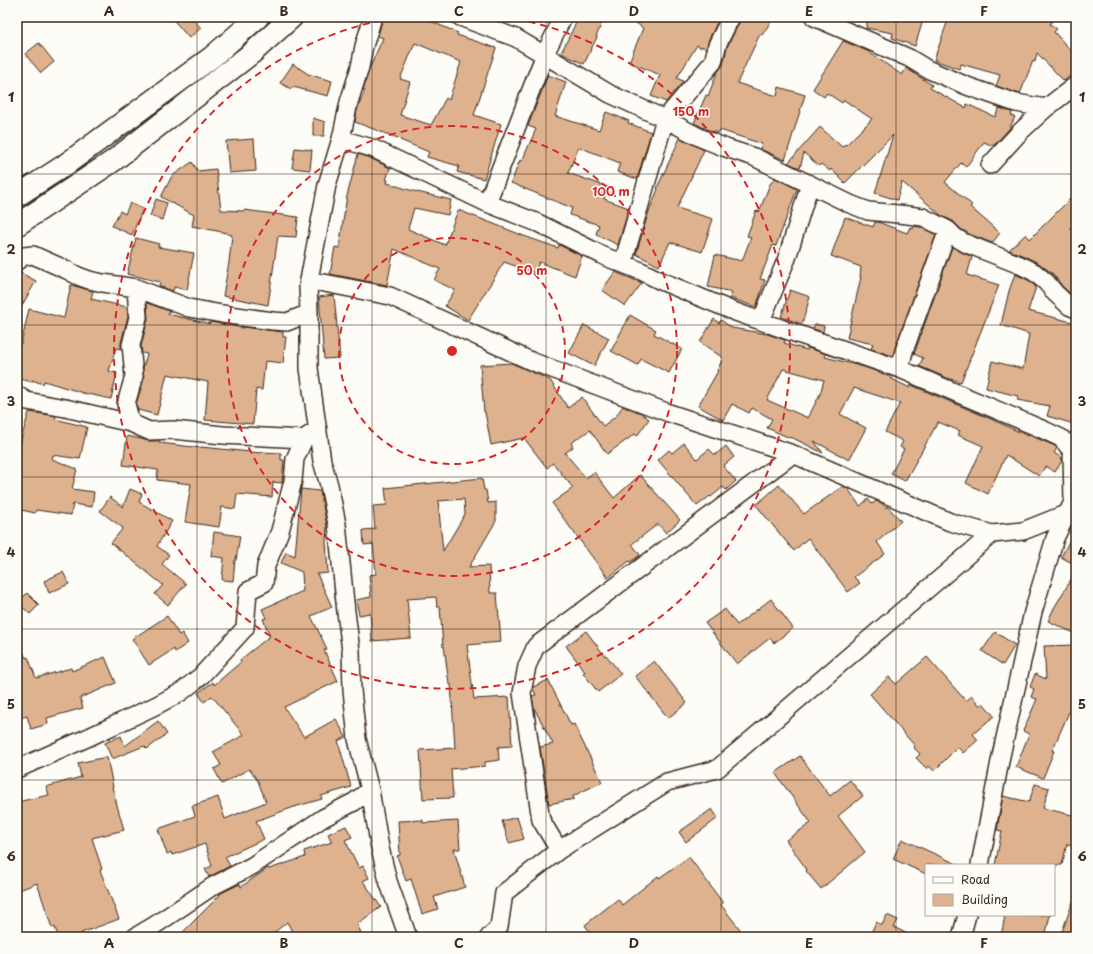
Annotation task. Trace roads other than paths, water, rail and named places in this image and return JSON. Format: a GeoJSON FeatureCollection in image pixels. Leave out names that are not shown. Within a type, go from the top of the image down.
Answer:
{"type":"FeatureCollection","features":[{"type":"Feature","properties":{"kind":"main road"},"geometry":{"type":"LineString","coordinates":[[17,196],[64,165],[212,57],[258,17]]}},
{"type":"Feature","properties":{"kind":"main road"},"geometry":{"type":"LineString","coordinates":[[17,225],[113,161],[252,53],[292,17]]}},
{"type":"Feature","properties":{"kind":"street"},"geometry":{"type":"LineString","coordinates":[[373,17],[364,46],[360,67],[348,102],[341,139],[327,185],[309,280],[309,368],[322,461],[329,485],[337,524],[351,651],[352,690],[357,739],[370,790],[380,848],[408,937]]}},
{"type":"Feature","properties":{"kind":"street"},"geometry":{"type":"LineString","coordinates":[[460,17],[516,38],[610,94],[665,119],[700,138],[754,157],[850,204],[868,211],[923,217],[948,230],[965,244],[1020,265],[1034,272],[1069,306],[1076,309]]}},
{"type":"Feature","properties":{"kind":"street"},"geometry":{"type":"LineString","coordinates":[[487,203],[544,54],[563,17]]}},
{"type":"Feature","properties":{"kind":"street"},"geometry":{"type":"LineString","coordinates":[[624,263],[665,119],[712,62],[718,43],[731,17]]}},
{"type":"Feature","properties":{"kind":"street"},"geometry":{"type":"LineString","coordinates":[[814,17],[909,58],[927,69],[967,86],[1016,103],[1046,108]]}},
{"type":"Feature","properties":{"kind":"street"},"geometry":{"type":"LineString","coordinates":[[990,165],[1020,132],[1046,108],[1076,85]]}},
{"type":"Feature","properties":{"kind":"street"},"geometry":{"type":"LineString","coordinates":[[341,139],[372,148],[487,203],[538,223],[606,257],[641,270],[661,281],[733,311],[900,369],[1061,438],[1074,445],[1073,507],[1055,538],[1033,612],[1001,756],[980,864]]}},
{"type":"Feature","properties":{"kind":"street"},"geometry":{"type":"LineString","coordinates":[[761,321],[786,258],[810,184]]}},
{"type":"Feature","properties":{"kind":"street"},"geometry":{"type":"LineString","coordinates":[[900,369],[904,351],[948,230]]}},
{"type":"Feature","properties":{"kind":"street"},"geometry":{"type":"LineString","coordinates":[[17,261],[24,256],[34,255],[89,280],[136,288],[189,308],[222,314],[287,322],[309,313]]}},
{"type":"Feature","properties":{"kind":"street"},"geometry":{"type":"LineString","coordinates":[[309,280],[390,296],[530,361],[669,414],[793,454],[950,522],[992,534],[1024,531],[1073,507]]}},
{"type":"Feature","properties":{"kind":"street"},"geometry":{"type":"LineString","coordinates":[[131,423],[126,404],[134,376],[131,345],[138,317],[136,288]]}},
{"type":"Feature","properties":{"kind":"street"},"geometry":{"type":"LineString","coordinates":[[17,395],[27,401],[131,423],[149,431],[173,430],[223,435],[304,439]]}},
{"type":"Feature","properties":{"kind":"street"},"geometry":{"type":"LineString","coordinates":[[17,769],[157,706],[181,692],[200,677],[245,628],[248,591],[264,583],[266,566],[280,530],[293,481],[295,460],[304,439],[318,429]]}},
{"type":"Feature","properties":{"kind":"street"},"geometry":{"type":"LineString","coordinates":[[559,850],[541,820],[522,693],[527,666],[536,646],[793,454]]}},
{"type":"Feature","properties":{"kind":"street"},"geometry":{"type":"LineString","coordinates":[[489,937],[499,927],[504,893],[559,850],[668,782],[717,768],[992,534]]}},
{"type":"Feature","properties":{"kind":"street"},"geometry":{"type":"LineString","coordinates":[[135,937],[158,931],[213,886],[252,866],[323,818],[354,802],[370,790]]}},
{"type":"Feature","properties":{"kind":"street"},"geometry":{"type":"LineString","coordinates":[[962,937],[967,916]]}}]}
